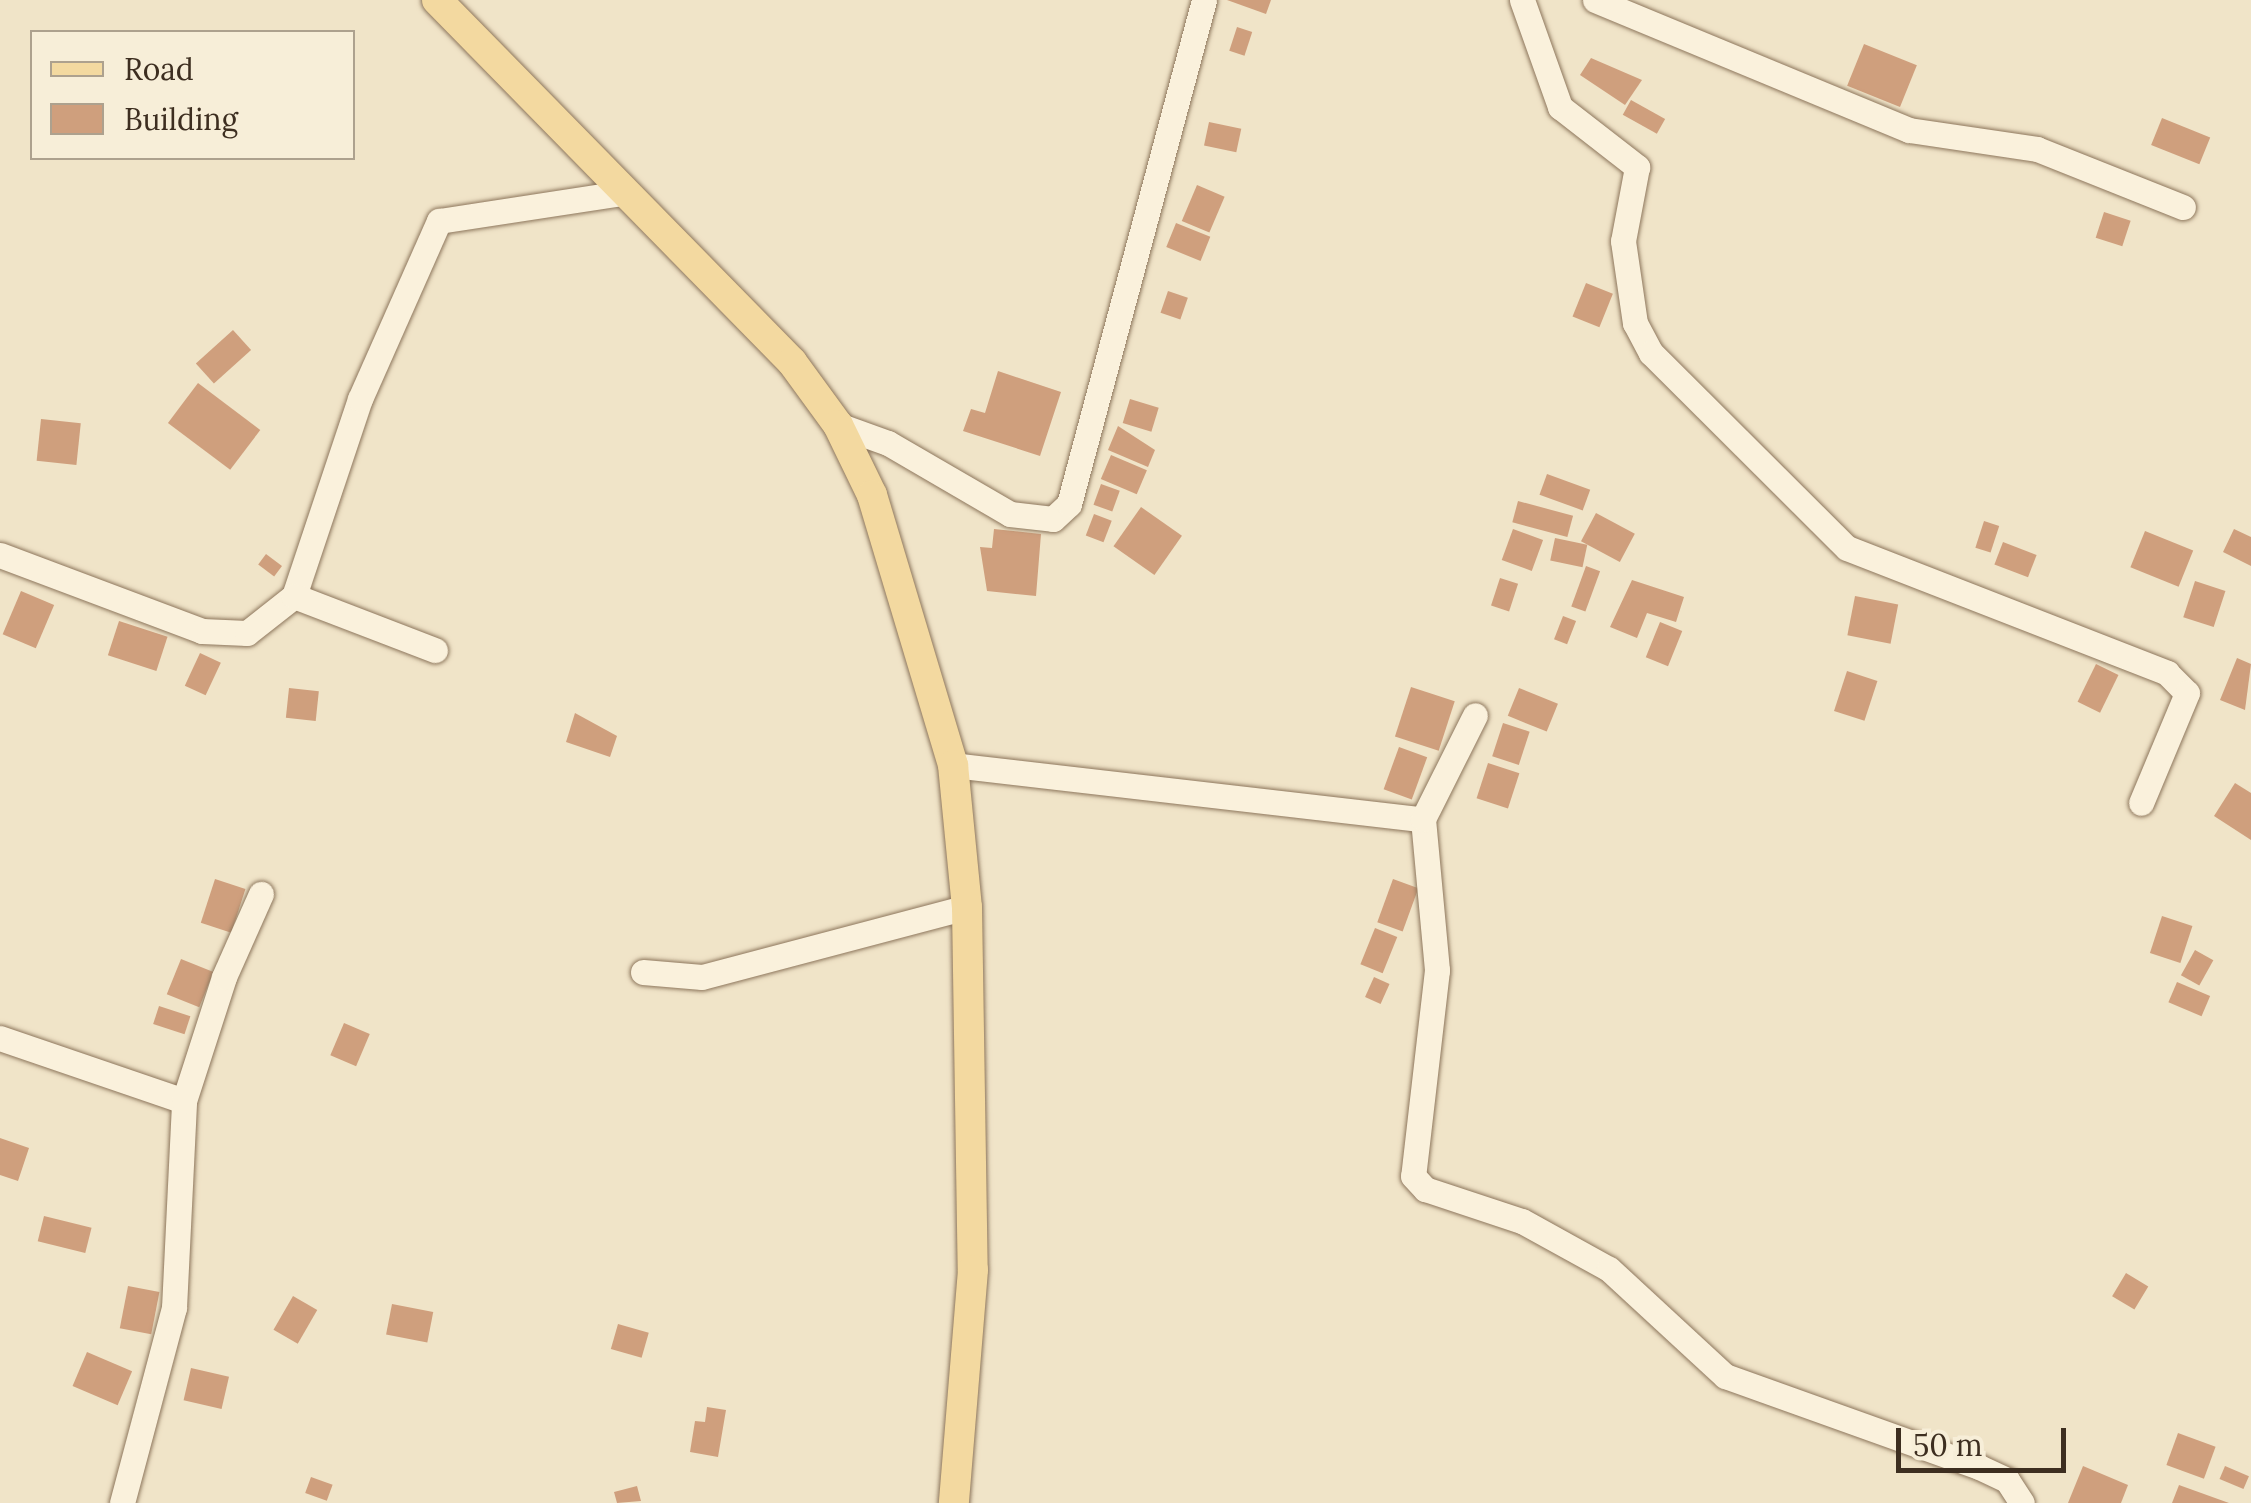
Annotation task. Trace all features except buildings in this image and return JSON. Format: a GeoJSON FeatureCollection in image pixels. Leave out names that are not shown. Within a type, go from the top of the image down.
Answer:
{"type":"FeatureCollection","features":[{"type":"Feature","properties":{"kind":"main road"},"geometry":{"type":"LineString","coordinates":[[437,0],[792,362],[838,425],[872,495],[953,765],[966,907],[972,1270],[954,1503]]}},
{"type":"Feature","properties":{"kind":"street"},"geometry":{"type":"LineString","coordinates":[[838,425],[888,443],[1010,514],[1053,519],[1069,504],[1204,0]]}},
{"type":"Feature","properties":{"kind":"street"},"geometry":{"type":"LineString","coordinates":[[1522,0],[1560,108],[1638,166],[1623,241],[1635,322],[1651,353],[1847,548],[2167,673],[2187,693],[2140,803]]}},
{"type":"Feature","properties":{"kind":"street"},"geometry":{"type":"LineString","coordinates":[[1595,0],[1909,130],[2036,149],[2183,207]]}},
{"type":"Feature","properties":{"kind":"street"},"geometry":{"type":"LineString","coordinates":[[0,555],[202,631],[247,633],[294,596],[360,399],[439,221],[622,192]]}},
{"type":"Feature","properties":{"kind":"street"},"geometry":{"type":"LineString","coordinates":[[294,596],[435,650]]}},
{"type":"Feature","properties":{"kind":"street"},"geometry":{"type":"LineString","coordinates":[[1476,715],[1423,819],[1437,970],[1413,1176],[1424,1189],[1522,1222],[1609,1269],[1725,1376],[1979,1467],[2007,1480],[2022,1503]]}},
{"type":"Feature","properties":{"kind":"street"},"geometry":{"type":"LineString","coordinates":[[953,765],[1423,819]]}},
{"type":"Feature","properties":{"kind":"street"},"geometry":{"type":"LineString","coordinates":[[122,1503],[174,1308],[184,1101],[224,977],[261,894]]}},
{"type":"Feature","properties":{"kind":"street"},"geometry":{"type":"LineString","coordinates":[[643,972],[702,977],[966,907]]}},
{"type":"Feature","properties":{"kind":"street"},"geometry":{"type":"LineString","coordinates":[[0,1038],[184,1101]]}}]}
